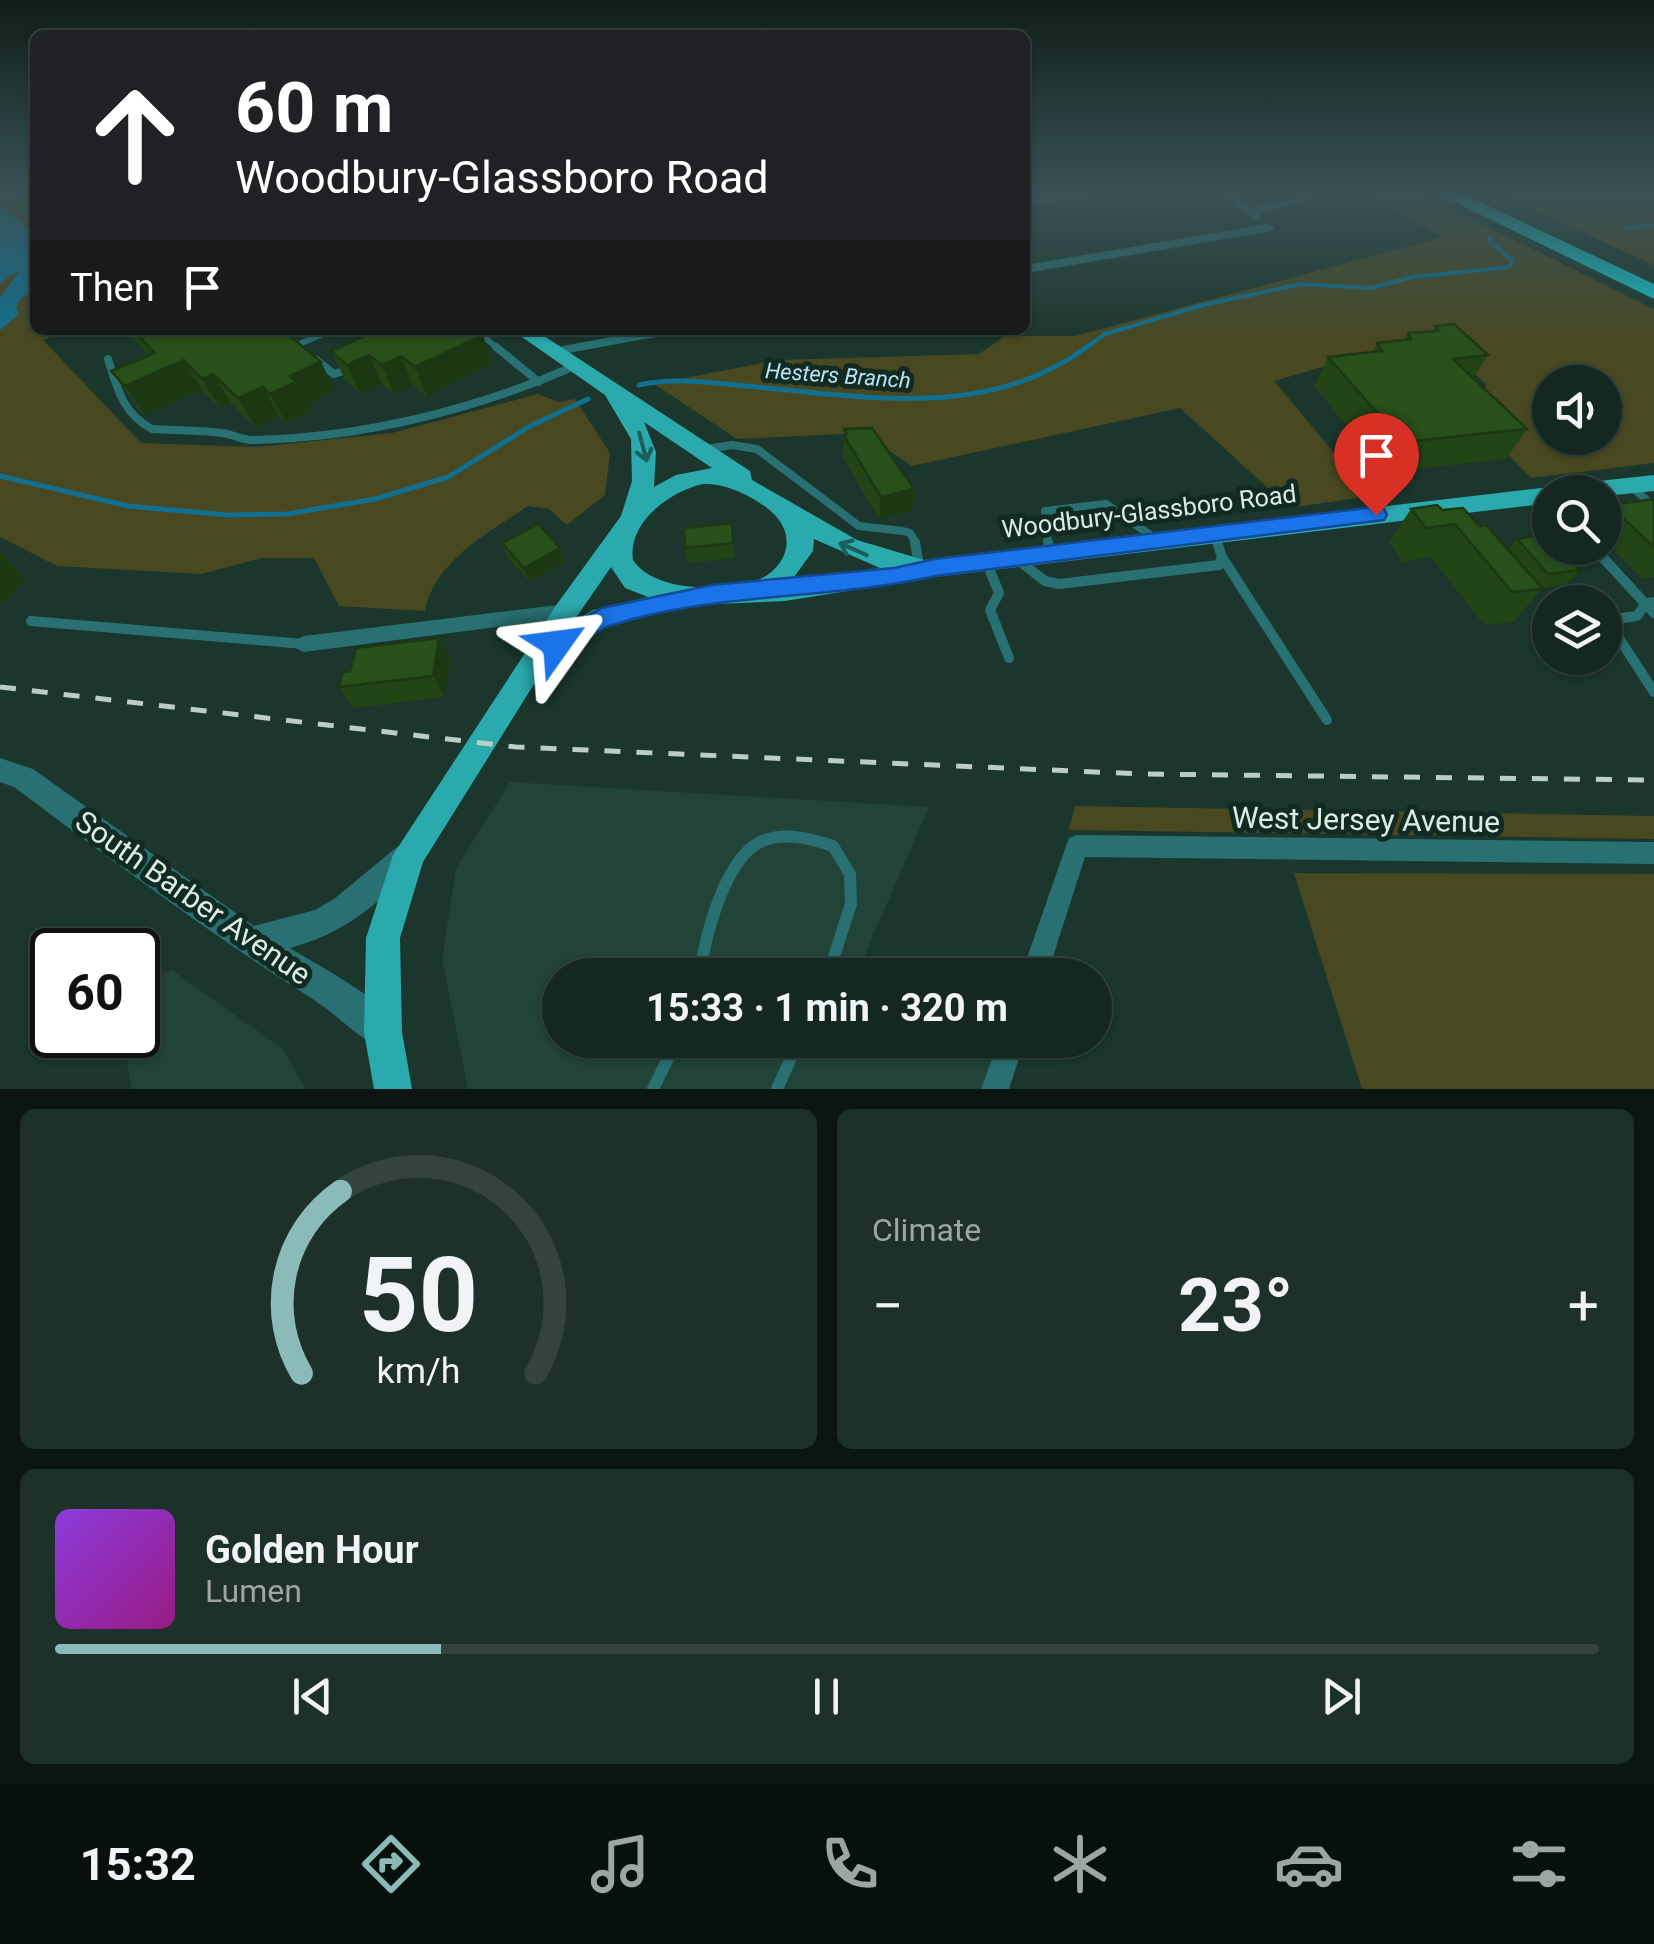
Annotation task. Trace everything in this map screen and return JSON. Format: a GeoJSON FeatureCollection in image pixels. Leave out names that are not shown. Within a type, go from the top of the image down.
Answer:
{"type":"FeatureCollection","features":[{"type":"Feature","properties":{"kind":"highway"},"geometry":{"type":"LineString","coordinates":[[1551,243],[1654,292]]}},
{"type":"Feature","properties":{"kind":"highway"},"geometry":{"type":"LineString","coordinates":[[1579,243],[1654,278]]}},
{"type":"Feature","properties":{"kind":"main road"},"geometry":{"type":"LineString","coordinates":[[529,335],[703,450],[772,500],[798,525],[800,552],[784,577],[754,592],[665,592],[640,585],[621,562],[625,529],[648,469],[643,439],[624,408],[598,381]]}},
{"type":"Feature","properties":{"kind":"main road"},"geometry":{"type":"LineString","coordinates":[[393,1089],[383,1032],[384,938],[409,855],[530,666],[625,529],[658,496],[694,478],[715,476],[772,500]]}},
{"type":"Feature","properties":{"kind":"main road","name":"Woodbury-Glassboro Road"},"geometry":{"type":"LineString","coordinates":[[772,500],[844,546],[878,559],[927,566],[1158,540],[1218,545],[1532,499]]}},
{"type":"Feature","properties":{"kind":"main road","name":"Woodbury-Glassboro Road"},"geometry":{"type":"LineString","coordinates":[[754,592],[894,576],[927,566]]}},
{"type":"Feature","properties":{"kind":"main road"},"geometry":{"type":"LineString","coordinates":[[530,666],[602,617],[712,594]]}},
{"type":"Feature","properties":{"kind":"street"},"geometry":{"type":"LineString","coordinates":[[1030,268],[1180,243]]}},
{"type":"Feature","properties":{"kind":"street"},"geometry":{"type":"LineString","coordinates":[[552,352],[645,335]]}},
{"type":"Feature","properties":{"kind":"street"},"geometry":{"type":"LineString","coordinates":[[304,644],[566,611]]}},
{"type":"Feature","properties":{"kind":"street","name":"South Barber Avenue"},"geometry":{"type":"LineString","coordinates":[[0,770],[23,778],[252,942],[336,995],[383,1032]]}},
{"type":"Feature","properties":{"kind":"street","name":"West Jersey Avenue"},"geometry":{"type":"LineString","coordinates":[[1040,958],[1077,846],[1654,853]]}},
{"type":"Feature","properties":{"kind":"street"},"geometry":{"type":"LineString","coordinates":[[252,942],[321,924],[345,910],[409,855]]}},
{"type":"Feature","properties":{"kind":"street"},"geometry":{"type":"LineString","coordinates":[[996,1089],[1006,1058]]}},
{"type":"Feature","properties":{"kind":"lane"},"geometry":{"type":"LineString","coordinates":[[299,344],[321,335]]}},
{"type":"Feature","properties":{"kind":"lane"},"geometry":{"type":"LineString","coordinates":[[481,335],[539,382]]}},
{"type":"Feature","properties":{"kind":"lane"},"geometry":{"type":"LineString","coordinates":[[291,337],[334,374],[356,366]]}},
{"type":"Feature","properties":{"kind":"lane"},"geometry":{"type":"LineString","coordinates":[[314,358],[324,359]]}},
{"type":"Feature","properties":{"kind":"lane"},"geometry":{"type":"LineString","coordinates":[[108,359],[122,402],[141,425],[152,430],[225,433],[246,440],[414,418],[539,382],[575,366]]}},
{"type":"Feature","properties":{"kind":"lane"},"geometry":{"type":"LineString","coordinates":[[703,450],[732,445],[757,449],[859,526],[876,530],[894,527],[910,532],[927,566]]}},
{"type":"Feature","properties":{"kind":"lane"},"geometry":{"type":"LineString","coordinates":[[1642,484],[1654,507]]}},
{"type":"Feature","properties":{"kind":"lane"},"geometry":{"type":"LineString","coordinates":[[1050,554],[1042,514],[1098,503],[1106,504],[1158,540]]}},
{"type":"Feature","properties":{"kind":"lane"},"geometry":{"type":"LineString","coordinates":[[1016,558],[1045,581],[1059,584],[1219,565],[1218,545]]}},
{"type":"Feature","properties":{"kind":"lane"},"geometry":{"type":"LineString","coordinates":[[1218,545],[1327,720]]}},
{"type":"Feature","properties":{"kind":"lane"},"geometry":{"type":"LineString","coordinates":[[986,562],[999,593],[990,610],[1009,658]]}},
{"type":"Feature","properties":{"kind":"lane"},"geometry":{"type":"LineString","coordinates":[[1611,565],[1652,606],[1637,616],[1606,620],[1654,692]]}},
{"type":"Feature","properties":{"kind":"lane"},"geometry":{"type":"LineString","coordinates":[[30,621],[304,644]]}},
{"type":"Feature","properties":{"kind":"lane"},"geometry":{"type":"LineString","coordinates":[[701,958],[713,912],[747,851],[768,839],[800,835],[834,846],[850,874],[852,904],[834,958]]}},
{"type":"Feature","properties":{"kind":"lane"},"geometry":{"type":"LineString","coordinates":[[652,1089],[668,1058]]}},
{"type":"Feature","properties":{"kind":"lane"},"geometry":{"type":"LineString","coordinates":[[776,1089],[791,1058]]}},
{"type":"Feature","properties":{"kind":"shaded area"},"geometry":{"type":"Polygon","coordinates":[[[0,243],[30,243],[30,335],[56,335],[43,340],[141,443],[257,447],[392,433],[538,394],[558,402],[575,399],[610,453],[605,495],[567,525],[549,509],[528,506],[481,537],[451,563],[430,593],[425,611],[339,606],[314,558],[262,558],[202,574],[57,566],[0,537],[0,243]]]}},
{"type":"Feature","properties":{"kind":"shaded area"},"geometry":{"type":"Polygon","coordinates":[[[1421,243],[1519,243],[1654,309],[1654,463],[1531,478],[1477,423],[1486,384],[1433,335],[1274,381],[1370,496],[1290,508],[1180,408],[912,466],[863,433],[737,439],[654,384],[778,360],[979,354],[1005,336],[1075,336],[1421,243]]]}},
{"type":"Feature","properties":{"kind":"shaded area"},"geometry":{"type":"Polygon","coordinates":[[[1606,243],[1654,243],[1654,265],[1606,243]]]}},
{"type":"Feature","properties":{"kind":"shaded area"},"geometry":{"type":"Polygon","coordinates":[[[510,782],[929,807],[863,958],[542,958],[542,1058],[1010,1058],[1000,1089],[468,1089],[442,959],[456,868],[510,782]]]}},
{"type":"Feature","properties":{"kind":"shaded area"},"geometry":{"type":"Polygon","coordinates":[[[1075,806],[1654,816],[1654,839],[1069,830],[1075,806]]]}},
{"type":"Feature","properties":{"kind":"shaded area"},"geometry":{"type":"Polygon","coordinates":[[[1294,873],[1654,874],[1654,1089],[1362,1089],[1294,873]]]}},
{"type":"Feature","properties":{"kind":"shaded area"},"geometry":{"type":"Polygon","coordinates":[[[172,970],[283,1049],[306,1089],[132,1089],[126,1058],[160,1058],[160,975],[172,970]]]}},
{"type":"Feature","properties":{"kind":"water"},"geometry":{"type":"Polygon","coordinates":[[[0,243],[30,243],[30,292],[21,298],[16,308],[19,314],[0,330],[0,298],[21,269],[0,283],[0,243]]]}},
{"type":"Feature","properties":{"kind":"building"},"geometry":{"type":"Polygon","coordinates":[[[1454,324],[1488,355],[1453,359],[1527,429],[1403,442],[1328,357],[1382,351],[1377,343],[1411,339],[1408,333],[1439,331],[1435,326],[1454,324]]]}},
{"type":"Feature","properties":{"kind":"building"},"geometry":{"type":"Polygon","coordinates":[[[138,335],[289,335],[321,362],[290,376],[296,382],[270,394],[263,387],[238,398],[213,374],[202,379],[184,360],[125,386],[111,371],[155,353],[138,335]]]}},
{"type":"Feature","properties":{"kind":"building"},"geometry":{"type":"Polygon","coordinates":[[[367,335],[483,335],[415,367],[401,356],[382,365],[369,355],[347,365],[331,351],[367,335]]]}},
{"type":"Feature","properties":{"kind":"building"},"geometry":{"type":"Polygon","coordinates":[[[872,428],[914,489],[881,497],[844,436],[844,429],[872,428]]]}},
{"type":"Feature","properties":{"kind":"building"},"geometry":{"type":"Polygon","coordinates":[[[1654,499],[1654,547],[1622,517],[1622,503],[1654,499]]]}},
{"type":"Feature","properties":{"kind":"building"},"geometry":{"type":"Polygon","coordinates":[[[1437,505],[1442,510],[1463,508],[1479,526],[1486,525],[1539,585],[1532,585],[1532,590],[1512,592],[1455,524],[1426,528],[1411,509],[1437,505]]]}},
{"type":"Feature","properties":{"kind":"building"},"geometry":{"type":"Polygon","coordinates":[[[732,523],[733,543],[685,548],[684,528],[732,523]]]}},
{"type":"Feature","properties":{"kind":"building"},"geometry":{"type":"Polygon","coordinates":[[[538,524],[560,548],[524,568],[502,543],[538,524]]]}},
{"type":"Feature","properties":{"kind":"building"},"geometry":{"type":"Polygon","coordinates":[[[1532,536],[1532,556],[1517,539],[1532,536]]]}},
{"type":"Feature","properties":{"kind":"building"},"geometry":{"type":"Polygon","coordinates":[[[1540,565],[1575,565],[1580,570],[1548,574],[1540,565]]]}},
{"type":"Feature","properties":{"kind":"building"},"geometry":{"type":"Polygon","coordinates":[[[439,638],[433,676],[339,687],[342,672],[350,671],[356,648],[439,638]]]}},
{"type":"Feature","properties":{"kind":"waterway","name":"Hesters Branch"},"geometry":{"type":"LineString","coordinates":[[1086,348],[1105,334],[1203,305],[1301,284],[1371,288],[1413,277],[1510,267],[1512,260],[1491,243]]}},
{"type":"Feature","properties":{"kind":"waterway","name":"Hesters Branch"},"geometry":{"type":"LineString","coordinates":[[639,385],[692,381],[879,398],[965,395],[1007,386],[1048,371],[1086,348]]}},
{"type":"Feature","properties":{"kind":"waterway","name":"Hesters Branch"},"geometry":{"type":"LineString","coordinates":[[0,476],[128,506],[228,515],[287,514],[375,499],[448,477],[530,426],[588,399]]}},
{"type":"Feature","properties":{"kind":"railway"},"geometry":{"type":"LineString","coordinates":[[0,687],[516,747],[1143,774],[1654,780]]}},
{"type":"Feature","properties":{"kind":"route"},"geometry":{"type":"LineString","coordinates":[[557,644],[602,617],[712,594],[894,576],[935,567],[1376,515]]}}]}
